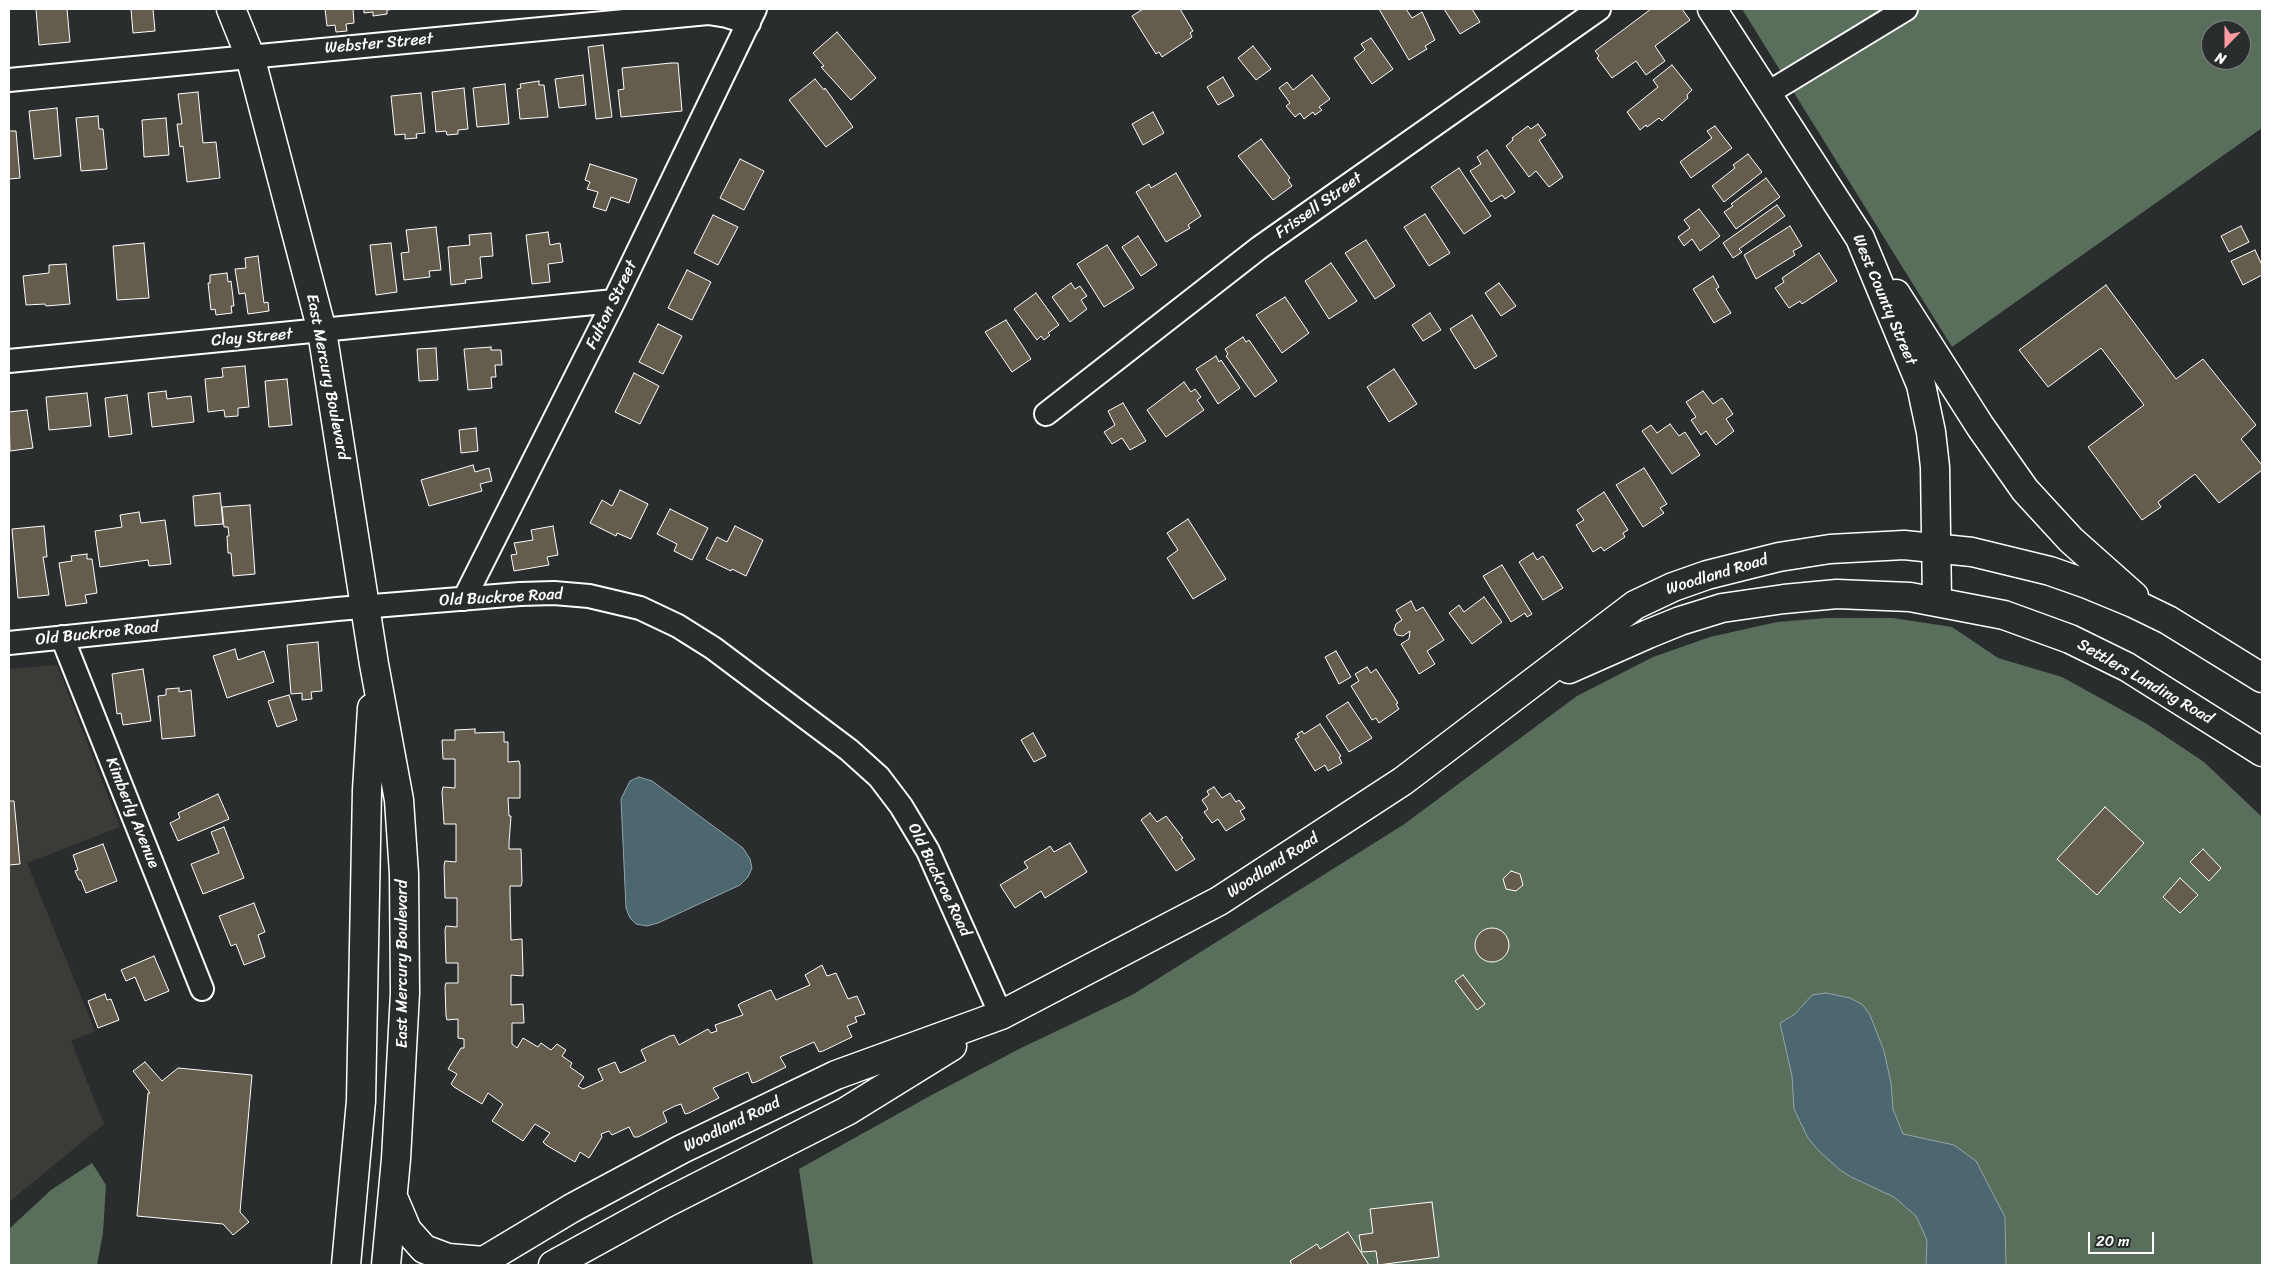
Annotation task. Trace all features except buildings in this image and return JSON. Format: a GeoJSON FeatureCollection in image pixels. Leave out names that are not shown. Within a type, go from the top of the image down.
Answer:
{"type":"FeatureCollection","features":[{"type":"Feature","properties":{"kind":"main road","name":"East Mercury Boulevard"},"geometry":{"type":"LineString","coordinates":[[231,9],[250,56],[322,331],[374,664],[399,800],[404,874],[405,993],[393,1196],[386,1265]]}},
{"type":"Feature","properties":{"kind":"main road","name":"West County Street"},"geometry":{"type":"LineString","coordinates":[[1712,9],[1860,238],[1921,386],[1931,432],[1935,467],[1937,601]]}},
{"type":"Feature","properties":{"kind":"main road"},"geometry":{"type":"LineString","coordinates":[[1860,238],[1980,426],[2025,490],[2071,540],[2150,611]]}},
{"type":"Feature","properties":{"kind":"main road","name":"Woodland Road"},"geometry":{"type":"LineString","coordinates":[[553,1265],[664,1204],[847,1111],[1001,1016],[1219,901],[1403,781],[1635,605],[1673,586],[1745,564],[1803,552],[1885,546],[1937,547]]}},
{"type":"Feature","properties":{"kind":"main road"},"geometry":{"type":"LineString","coordinates":[[1937,547],[2008,560],[2087,584],[2150,611],[2262,678]]}},
{"type":"Feature","properties":{"kind":"main road","name":"Woodland Road"},"geometry":{"type":"LineString","coordinates":[[1527,688],[1648,634],[1680,621],[1722,608],[1837,594],[1892,596],[1937,601]]}},
{"type":"Feature","properties":{"kind":"main road","name":"Settlers Landing Road"},"geometry":{"type":"LineString","coordinates":[[1937,601],[2004,616],[2046,629],[2088,647],[2126,668],[2262,752]]}},
{"type":"Feature","properties":{"kind":"main road","name":"East Mercury Boulevard"},"geometry":{"type":"LineString","coordinates":[[346,1265],[361,1101],[367,790],[374,664]]}},
{"type":"Feature","properties":{"kind":"main road","name":"Woodland Road"},"geometry":{"type":"LineString","coordinates":[[481,1263],[572,1208],[682,1149],[819,1084],[1001,1016]]}},
{"type":"Feature","properties":{"kind":"main road"},"geometry":{"type":"LineString","coordinates":[[393,1196],[407,1230],[424,1249],[448,1258],[481,1263]]}},
{"type":"Feature","properties":{"kind":"street","name":"Frissell Street"},"geometry":{"type":"LineString","coordinates":[[1046,414],[1259,248],[1599,9]]}},
{"type":"Feature","properties":{"kind":"street"},"geometry":{"type":"LineString","coordinates":[[1768,93],[1906,9]]}},
{"type":"Feature","properties":{"kind":"street","name":"Webster Street"},"geometry":{"type":"LineString","coordinates":[[9,80],[708,13],[727,16],[752,16]]}},
{"type":"Feature","properties":{"kind":"street","name":"Fulton Street"},"geometry":{"type":"LineString","coordinates":[[464,599],[614,301],[752,16]]}},
{"type":"Feature","properties":{"kind":"street","name":"Clay Street"},"geometry":{"type":"LineString","coordinates":[[9,361],[614,301]]}},
{"type":"Feature","properties":{"kind":"street","name":"Old Buckroe Road"},"geometry":{"type":"LineString","coordinates":[[9,643],[366,607],[520,594],[565,593],[622,603],[659,615],[713,648],[849,750],[890,791],[920,837],[938,872],[1001,1016]]}},
{"type":"Feature","properties":{"kind":"street","name":"Kimberly Avenue"},"geometry":{"type":"LineString","coordinates":[[62,637],[202,989]]}},
{"type":"Feature","properties":{"kind":"shaded area"},"geometry":{"type":"Polygon","coordinates":[[[57,665],[120,827],[27,863],[95,1031],[71,1041],[104,1124],[9,1202],[9,669],[57,665]]]}},
{"type":"Feature","properties":{"kind":"green space"},"geometry":{"type":"Polygon","coordinates":[[[1742,9],[2262,9],[2262,128],[1952,347],[1742,9]]]}},
{"type":"Feature","properties":{"kind":"green space"},"geometry":{"type":"Polygon","coordinates":[[[1827,618],[1893,618],[1952,627],[1998,658],[2062,677],[2147,724],[2204,762],[2262,817],[2262,1265],[813,1265],[799,1169],[1019,1049],[1132,995],[1403,825],[1577,696],[1653,657],[1710,637],[1777,622],[1827,618]]]}},
{"type":"Feature","properties":{"kind":"green space"},"geometry":{"type":"Polygon","coordinates":[[[92,1163],[106,1185],[103,1233],[97,1265],[9,1265],[9,1229],[51,1190],[92,1163]]]}},
{"type":"Feature","properties":{"kind":"water"},"geometry":{"type":"Polygon","coordinates":[[[639,777],[652,781],[743,848],[750,859],[752,868],[748,877],[740,885],[658,923],[647,926],[636,924],[630,918],[626,908],[621,799],[630,781],[639,777]]]}},
{"type":"Feature","properties":{"kind":"water"},"geometry":{"type":"Polygon","coordinates":[[[1826,993],[1850,998],[1863,1005],[1870,1015],[1884,1051],[1891,1083],[1893,1109],[1903,1134],[1954,1145],[1976,1161],[2005,1217],[2006,1265],[1926,1265],[1927,1240],[1916,1216],[1894,1197],[1840,1170],[1808,1138],[1794,1109],[1792,1076],[1780,1023],[1795,1014],[1812,995],[1826,993]]]}}]}
